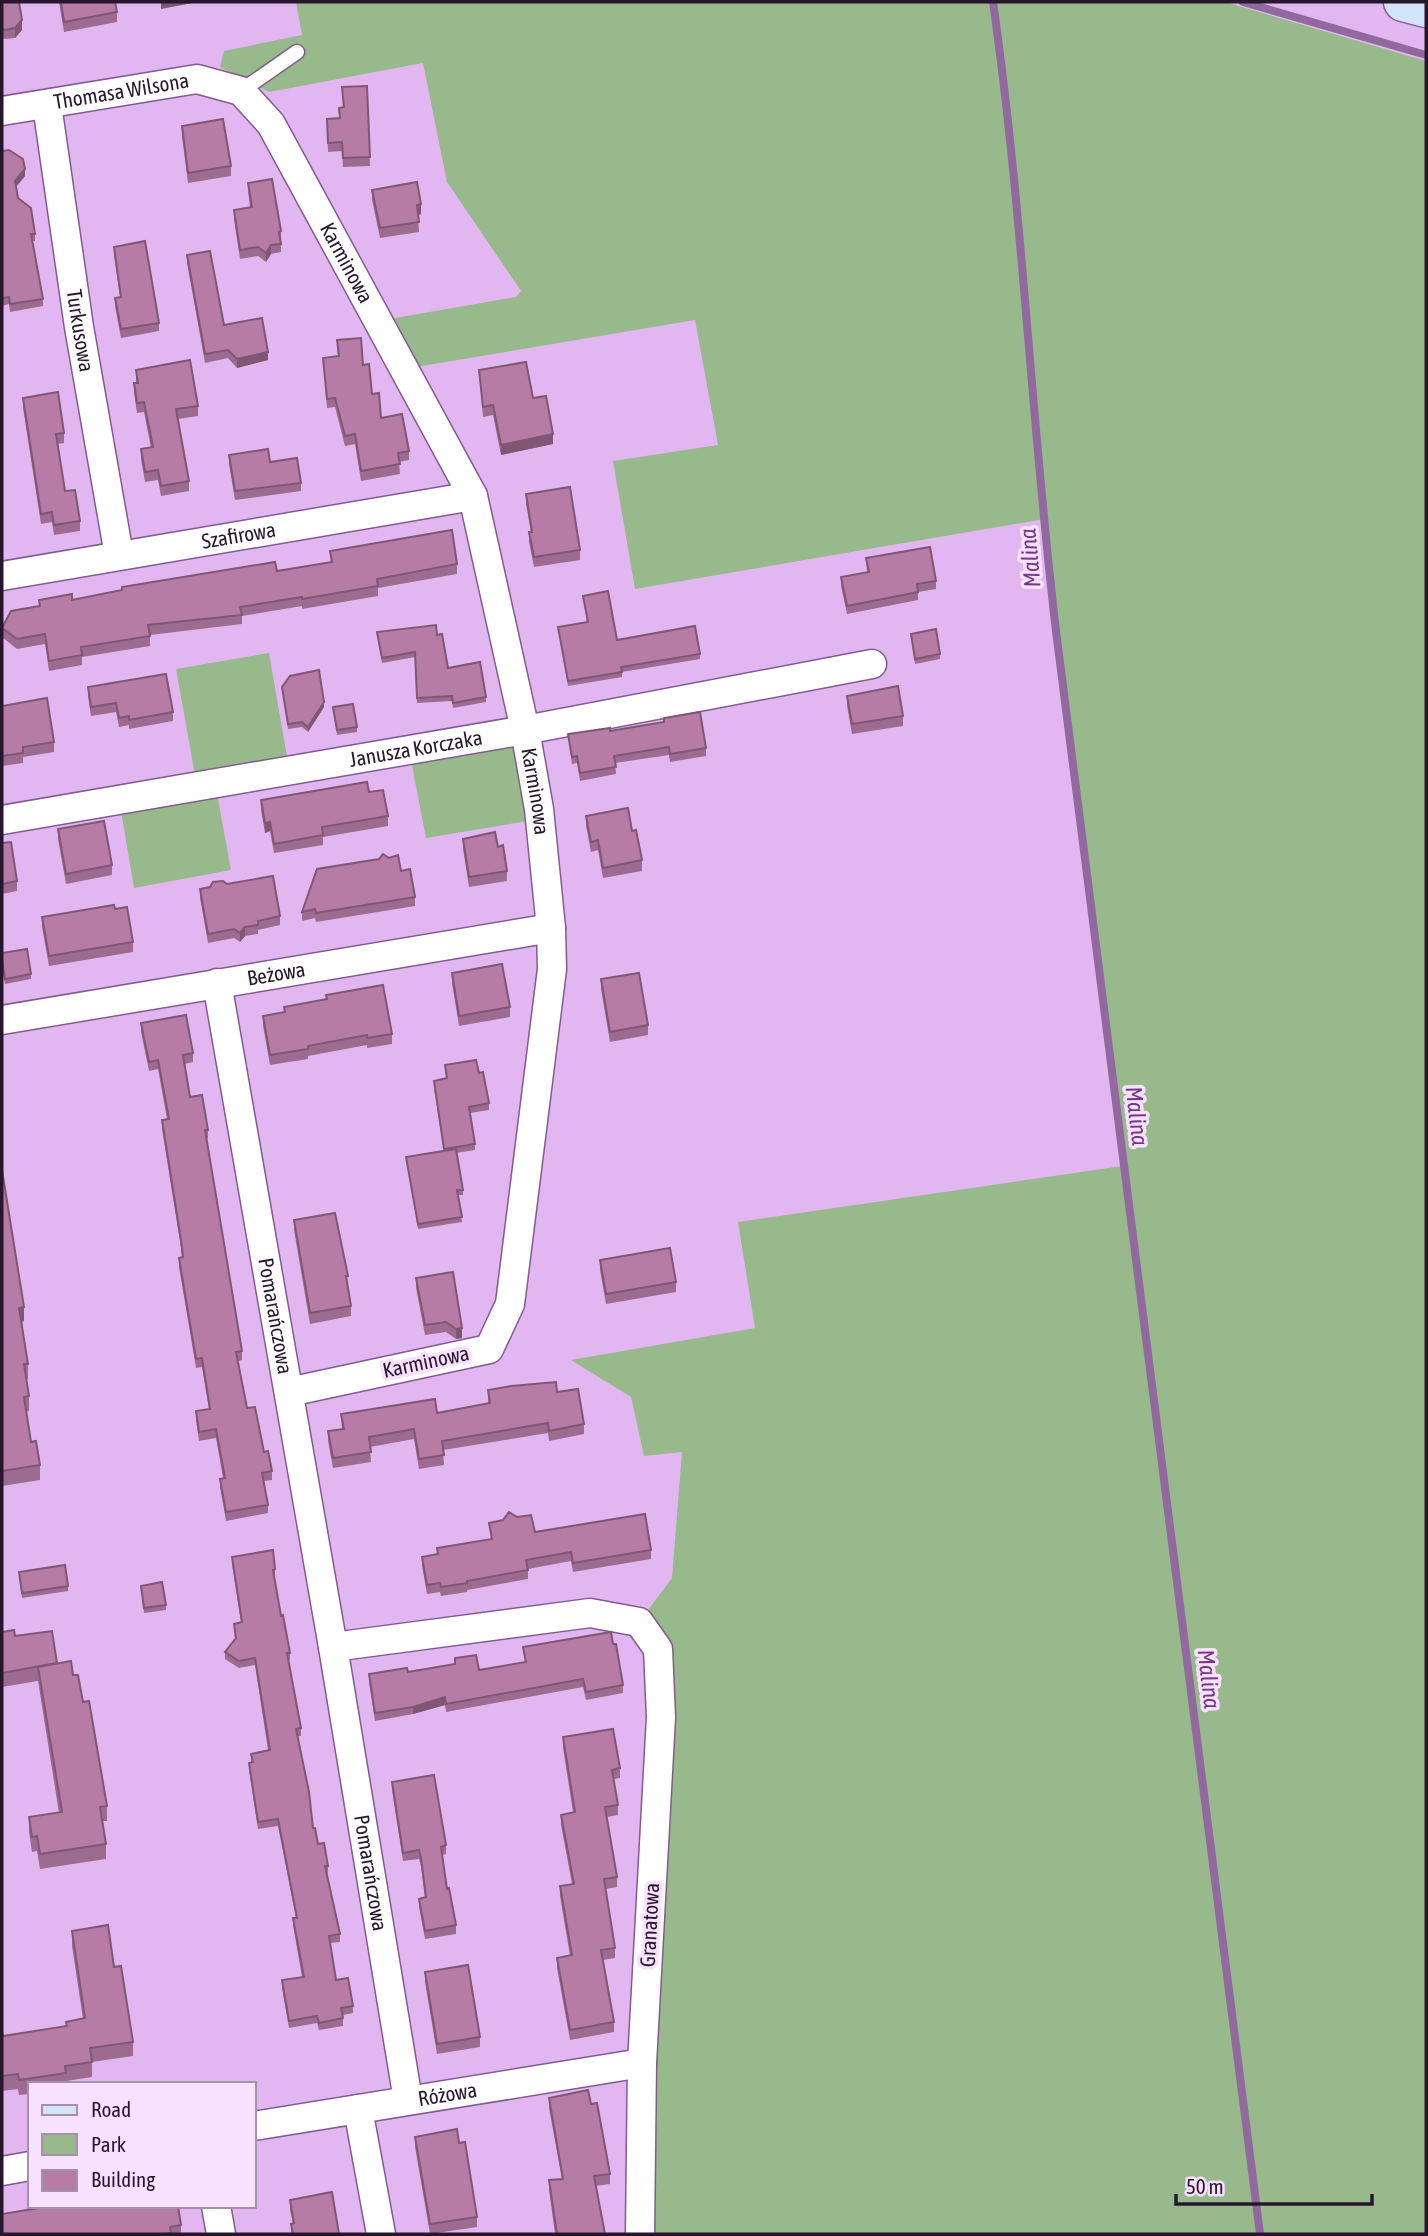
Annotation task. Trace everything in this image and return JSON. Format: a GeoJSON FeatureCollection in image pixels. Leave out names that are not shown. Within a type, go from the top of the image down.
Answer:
{"type":"FeatureCollection","features":[{"type":"Feature","properties":{"kind":"main road"},"geometry":{"type":"LineString","coordinates":[[1403,2],[1426,8]]}},
{"type":"Feature","properties":{"kind":"street","name":"Thomasa Wilsona"},"geometry":{"type":"LineString","coordinates":[[2,111],[197,79],[241,91]]}},
{"type":"Feature","properties":{"kind":"street","name":"Karminowa"},"geometry":{"type":"LineString","coordinates":[[241,91],[271,124],[473,496],[525,730],[539,808],[551,928],[552,969],[510,1304],[489,1349],[289,1392]]}},
{"type":"Feature","properties":{"kind":"street","name":"Turkusowa"},"geometry":{"type":"LineString","coordinates":[[47,105],[79,327],[120,555]]}},
{"type":"Feature","properties":{"kind":"street","name":"Szafirowa"},"geometry":{"type":"LineString","coordinates":[[2,576],[473,496]]}},
{"type":"Feature","properties":{"kind":"street","name":"Janusza Korczaka"},"geometry":{"type":"LineString","coordinates":[[2,820],[525,730],[872,664]]}},
{"type":"Feature","properties":{"kind":"street","name":"Beżowa"},"geometry":{"type":"LineString","coordinates":[[2,1020],[551,928]]}},
{"type":"Feature","properties":{"kind":"street","name":"Pomarańczowa"},"geometry":{"type":"LineString","coordinates":[[217,983],[333,1647],[408,2100]]}},
{"type":"Feature","properties":{"kind":"street","name":"Granatowa"},"geometry":{"type":"LineString","coordinates":[[333,1647],[590,1613],[639,1622],[658,1649],[661,1717],[642,2063],[640,2234]]}},
{"type":"Feature","properties":{"kind":"street","name":"Różowa"},"geometry":{"type":"LineString","coordinates":[[256,2126],[642,2063]]}},
{"type":"Feature","properties":{"kind":"street"},"geometry":{"type":"LineString","coordinates":[[358,2109],[382,2234]]}},
{"type":"Feature","properties":{"kind":"street"},"geometry":{"type":"LineString","coordinates":[[2,2171],[28,2166]]}},
{"type":"Feature","properties":{"kind":"street"},"geometry":{"type":"LineString","coordinates":[[216,2208],[221,2234]]}},
{"type":"Feature","properties":{"kind":"lane"},"geometry":{"type":"LineString","coordinates":[[241,91],[297,52]]}},
{"type":"Feature","properties":{"kind":"green space"},"geometry":{"type":"Polygon","coordinates":[[[296,2],[1225,2],[1426,61],[1426,2234],[640,2234],[661,1717],[639,1622],[672,1578],[682,1452],[644,1456],[631,1397],[571,1360],[755,1328],[738,1222],[1122,1166],[1057,638],[1045,519],[635,589],[613,461],[718,445],[695,320],[404,369],[378,321],[516,297],[521,291],[447,182],[423,63],[269,92],[220,67],[224,51],[302,35],[296,2]]]}},
{"type":"Feature","properties":{"kind":"green space"},"geometry":{"type":"Polygon","coordinates":[[[269,653],[289,768],[215,783],[231,870],[134,888],[119,799],[197,786],[176,669],[269,653]]]}},
{"type":"Feature","properties":{"kind":"green space"},"geometry":{"type":"Polygon","coordinates":[[[525,730],[540,819],[426,838],[409,750],[525,730]]]}},
{"type":"Feature","properties":{"kind":"building"},"geometry":{"type":"Polygon","coordinates":[[[2,2],[19,2],[22,20],[15,28],[2,28],[2,2]]]}},
{"type":"Feature","properties":{"kind":"building"},"geometry":{"type":"Polygon","coordinates":[[[61,2],[115,2],[117,12],[64,22],[61,2]]]}},
{"type":"Feature","properties":{"kind":"building"},"geometry":{"type":"Polygon","coordinates":[[[367,86],[370,157],[343,158],[342,142],[328,143],[327,119],[340,118],[339,108],[344,107],[342,87],[367,86]]]}},
{"type":"Feature","properties":{"kind":"building"},"geometry":{"type":"Polygon","coordinates":[[[223,119],[231,166],[188,173],[182,126],[223,119]]]}},
{"type":"Feature","properties":{"kind":"building"},"geometry":{"type":"Polygon","coordinates":[[[9,150],[23,159],[25,169],[15,181],[18,198],[31,208],[35,234],[31,234],[43,299],[10,304],[9,297],[2,298],[2,151],[9,150]]]}},
{"type":"Feature","properties":{"kind":"building"},"geometry":{"type":"Polygon","coordinates":[[[272,179],[281,244],[271,245],[266,253],[258,247],[240,250],[234,210],[252,207],[248,183],[272,179]]]}},
{"type":"Feature","properties":{"kind":"building"},"geometry":{"type":"Polygon","coordinates":[[[417,182],[421,204],[417,205],[419,222],[380,228],[372,190],[417,182]]]}},
{"type":"Feature","properties":{"kind":"building"},"geometry":{"type":"Polygon","coordinates":[[[145,241],[159,323],[121,329],[115,298],[121,297],[114,247],[145,241]]]}},
{"type":"Feature","properties":{"kind":"building"},"geometry":{"type":"Polygon","coordinates":[[[210,251],[224,325],[262,318],[268,352],[237,359],[228,350],[205,354],[187,255],[210,251]]]}},
{"type":"Feature","properties":{"kind":"building"},"geometry":{"type":"Polygon","coordinates":[[[361,338],[363,365],[369,364],[372,394],[379,393],[381,418],[402,414],[409,451],[398,453],[400,464],[361,471],[355,434],[345,436],[335,398],[327,399],[323,358],[339,356],[337,340],[361,338]]]}},
{"type":"Feature","properties":{"kind":"building"},"geometry":{"type":"Polygon","coordinates":[[[190,360],[198,406],[176,409],[189,481],[161,486],[158,470],[145,472],[141,449],[153,447],[144,402],[137,403],[134,383],[138,383],[136,370],[190,360]]]}},
{"type":"Feature","properties":{"kind":"building"},"geometry":{"type":"Polygon","coordinates":[[[526,362],[533,398],[546,396],[553,434],[501,445],[493,405],[483,407],[479,370],[526,362]]]}},
{"type":"Feature","properties":{"kind":"building"},"geometry":{"type":"Polygon","coordinates":[[[58,392],[64,433],[56,434],[65,491],[75,490],[80,521],[54,525],[52,512],[41,514],[23,398],[58,392]]]}},
{"type":"Feature","properties":{"kind":"building"},"geometry":{"type":"Polygon","coordinates":[[[268,449],[270,462],[297,458],[301,483],[235,491],[229,455],[268,449]]]}},
{"type":"Feature","properties":{"kind":"building"},"geometry":{"type":"Polygon","coordinates":[[[570,487],[580,550],[534,557],[526,494],[570,487]]]}},
{"type":"Feature","properties":{"kind":"building"},"geometry":{"type":"Polygon","coordinates":[[[452,530],[457,564],[377,579],[378,586],[240,607],[242,615],[148,625],[150,636],[81,647],[82,655],[49,661],[45,634],[17,639],[2,628],[11,611],[40,606],[39,600],[72,594],[72,600],[122,590],[122,587],[275,562],[277,571],[332,562],[330,551],[452,530]]]}},
{"type":"Feature","properties":{"kind":"building"},"geometry":{"type":"Polygon","coordinates":[[[930,547],[936,581],[917,584],[918,592],[847,606],[841,577],[869,572],[866,558],[930,547]]]}},
{"type":"Feature","properties":{"kind":"building"},"geometry":{"type":"Polygon","coordinates":[[[608,591],[617,640],[695,626],[700,654],[621,667],[622,672],[568,681],[558,627],[588,622],[583,596],[608,591]]]}},
{"type":"Feature","properties":{"kind":"building"},"geometry":{"type":"Polygon","coordinates":[[[436,625],[437,635],[442,634],[448,668],[480,662],[486,697],[453,703],[452,696],[417,698],[415,652],[382,658],[377,632],[436,625]]]}},
{"type":"Feature","properties":{"kind":"building"},"geometry":{"type":"Polygon","coordinates":[[[936,629],[940,654],[915,659],[911,634],[936,629]]]}},
{"type":"Feature","properties":{"kind":"building"},"geometry":{"type":"Polygon","coordinates":[[[319,670],[324,702],[308,727],[302,722],[288,724],[282,687],[290,676],[319,670]]]}},
{"type":"Feature","properties":{"kind":"building"},"geometry":{"type":"Polygon","coordinates":[[[166,674],[173,712],[129,720],[129,716],[119,718],[116,703],[91,707],[88,687],[166,674]]]}},
{"type":"Feature","properties":{"kind":"building"},"geometry":{"type":"Polygon","coordinates":[[[898,686],[903,716],[852,724],[847,696],[898,686]]]}},
{"type":"Feature","properties":{"kind":"building"},"geometry":{"type":"Polygon","coordinates":[[[47,698],[54,742],[23,747],[23,753],[2,756],[2,706],[47,698]]]}},
{"type":"Feature","properties":{"kind":"building"},"geometry":{"type":"Polygon","coordinates":[[[353,704],[357,727],[337,730],[333,707],[353,704]]]}},
{"type":"Feature","properties":{"kind":"building"},"geometry":{"type":"Polygon","coordinates":[[[700,712],[706,748],[670,754],[669,747],[614,756],[616,767],[580,773],[577,756],[572,757],[568,734],[610,728],[610,731],[664,722],[664,718],[700,712]]]}},
{"type":"Feature","properties":{"kind":"building"},"geometry":{"type":"Polygon","coordinates":[[[367,782],[369,792],[383,790],[388,816],[322,827],[323,835],[274,844],[270,822],[265,823],[261,800],[367,782]]]}},
{"type":"Feature","properties":{"kind":"building"},"geometry":{"type":"Polygon","coordinates":[[[628,808],[632,831],[636,830],[642,860],[603,868],[598,840],[591,842],[586,816],[628,808]]]}},
{"type":"Feature","properties":{"kind":"building"},"geometry":{"type":"Polygon","coordinates":[[[104,821],[112,865],[66,874],[58,829],[104,821]]]}},
{"type":"Feature","properties":{"kind":"building"},"geometry":{"type":"Polygon","coordinates":[[[495,832],[498,847],[503,845],[507,871],[469,877],[463,839],[495,832]]]}},
{"type":"Feature","properties":{"kind":"building"},"geometry":{"type":"Polygon","coordinates":[[[11,842],[17,881],[2,884],[2,843],[11,842]]]}},
{"type":"Feature","properties":{"kind":"building"},"geometry":{"type":"Polygon","coordinates":[[[383,854],[389,858],[398,855],[401,871],[410,869],[415,897],[316,913],[315,909],[302,912],[317,869],[379,859],[383,854]]]}},
{"type":"Feature","properties":{"kind":"building"},"geometry":{"type":"Polygon","coordinates":[[[273,876],[280,916],[258,921],[258,925],[245,927],[240,933],[234,929],[208,934],[200,889],[210,887],[213,882],[223,881],[227,884],[273,876]]]}},
{"type":"Feature","properties":{"kind":"building"},"geometry":{"type":"Polygon","coordinates":[[[114,905],[115,909],[127,907],[133,942],[49,956],[42,917],[114,905]]]}},
{"type":"Feature","properties":{"kind":"building"},"geometry":{"type":"Polygon","coordinates":[[[27,949],[31,974],[5,979],[2,953],[27,949]]]}},
{"type":"Feature","properties":{"kind":"building"},"geometry":{"type":"Polygon","coordinates":[[[502,964],[510,1007],[459,1016],[452,973],[502,964]]]}},
{"type":"Feature","properties":{"kind":"building"},"geometry":{"type":"Polygon","coordinates":[[[639,973],[648,1025],[610,1032],[601,979],[639,973]]]}},
{"type":"Feature","properties":{"kind":"building"},"geometry":{"type":"Polygon","coordinates":[[[383,985],[392,1034],[367,1038],[367,1035],[270,1055],[263,1016],[285,1012],[284,1007],[327,999],[326,995],[383,985]]]}},
{"type":"Feature","properties":{"kind":"building"},"geometry":{"type":"Polygon","coordinates":[[[186,1015],[193,1053],[183,1055],[190,1097],[202,1095],[208,1130],[205,1130],[242,1351],[236,1352],[247,1408],[255,1407],[264,1452],[268,1451],[272,1471],[262,1473],[268,1505],[226,1512],[220,1479],[225,1478],[216,1429],[199,1432],[196,1411],[210,1409],[202,1358],[196,1359],[179,1258],[183,1257],[181,1240],[162,1120],[169,1119],[158,1060],[149,1062],[141,1023],[186,1015]]]}},
{"type":"Feature","properties":{"kind":"building"},"geometry":{"type":"Polygon","coordinates":[[[476,1060],[479,1073],[483,1072],[489,1103],[469,1107],[475,1144],[444,1149],[434,1081],[447,1078],[445,1065],[476,1060]]]}},
{"type":"Feature","properties":{"kind":"building"},"geometry":{"type":"Polygon","coordinates":[[[456,1149],[463,1190],[457,1190],[462,1217],[418,1224],[406,1157],[456,1149]]]}},
{"type":"Feature","properties":{"kind":"building"},"geometry":{"type":"Polygon","coordinates":[[[2,1170],[24,1307],[19,1308],[28,1364],[24,1364],[29,1396],[24,1397],[31,1442],[36,1441],[40,1465],[2,1471],[2,1170]]]}},
{"type":"Feature","properties":{"kind":"building"},"geometry":{"type":"Polygon","coordinates":[[[335,1213],[348,1276],[351,1306],[310,1313],[294,1220],[335,1213]]]}},
{"type":"Feature","properties":{"kind":"building"},"geometry":{"type":"Polygon","coordinates":[[[670,1248],[676,1282],[606,1294],[600,1260],[670,1248]]]}},
{"type":"Feature","properties":{"kind":"building"},"geometry":{"type":"Polygon","coordinates":[[[453,1272],[462,1328],[456,1329],[446,1322],[425,1325],[416,1278],[453,1272]]]}},
{"type":"Feature","properties":{"kind":"building"},"geometry":{"type":"Polygon","coordinates":[[[556,1382],[557,1392],[578,1389],[584,1424],[549,1431],[548,1423],[442,1441],[444,1455],[419,1459],[414,1429],[369,1437],[371,1452],[333,1458],[328,1431],[344,1429],[341,1414],[435,1399],[437,1413],[490,1403],[488,1390],[556,1382]]]}},
{"type":"Feature","properties":{"kind":"building"},"geometry":{"type":"Polygon","coordinates":[[[509,1512],[517,1517],[531,1515],[535,1532],[645,1514],[651,1550],[573,1563],[571,1552],[526,1560],[528,1570],[441,1587],[440,1583],[427,1585],[422,1557],[438,1554],[437,1548],[492,1539],[489,1523],[503,1520],[509,1512]]]}},
{"type":"Feature","properties":{"kind":"building"},"geometry":{"type":"Polygon","coordinates":[[[273,1550],[273,1570],[290,1653],[287,1653],[301,1728],[296,1729],[309,1792],[313,1828],[318,1844],[324,1843],[328,1866],[325,1866],[340,1934],[329,1936],[336,1980],[348,1978],[353,2006],[341,2008],[343,2018],[319,2023],[317,2016],[289,2021],[282,1980],[304,1977],[293,1918],[297,1918],[278,1819],[258,1822],[249,1763],[253,1762],[251,1754],[270,1750],[255,1658],[239,1661],[225,1652],[236,1638],[234,1624],[242,1622],[232,1557],[273,1550]]]}},
{"type":"Feature","properties":{"kind":"building"},"geometry":{"type":"Polygon","coordinates":[[[65,1565],[68,1586],[22,1593],[19,1572],[65,1565]]]}},
{"type":"Feature","properties":{"kind":"building"},"geometry":{"type":"Polygon","coordinates":[[[162,1582],[166,1605],[144,1608],[141,1586],[162,1582]]]}},
{"type":"Feature","properties":{"kind":"building"},"geometry":{"type":"Polygon","coordinates":[[[14,1630],[15,1636],[52,1631],[57,1663],[2,1673],[2,1632],[14,1630]]]}},
{"type":"Feature","properties":{"kind":"building"},"geometry":{"type":"Polygon","coordinates":[[[611,1632],[613,1644],[616,1644],[623,1685],[586,1692],[583,1679],[446,1704],[445,1697],[413,1707],[375,1713],[369,1674],[407,1668],[408,1672],[455,1664],[455,1658],[476,1655],[479,1670],[526,1662],[523,1647],[611,1632]]]}},
{"type":"Feature","properties":{"kind":"building"},"geometry":{"type":"Polygon","coordinates":[[[71,1661],[73,1675],[78,1675],[83,1702],[89,1701],[107,1806],[100,1807],[106,1844],[40,1854],[37,1836],[32,1837],[29,1817],[62,1812],[38,1667],[71,1661]]]}},
{"type":"Feature","properties":{"kind":"building"},"geometry":{"type":"Polygon","coordinates":[[[613,1729],[620,1768],[612,1770],[618,1805],[605,1807],[617,1877],[604,1879],[615,1948],[601,1950],[614,2022],[570,2030],[557,1958],[572,1955],[560,1886],[574,1884],[561,1815],[575,1812],[563,1737],[613,1729]]]}},
{"type":"Feature","properties":{"kind":"building"},"geometry":{"type":"Polygon","coordinates":[[[434,1775],[446,1845],[441,1847],[447,1889],[449,1888],[456,1925],[425,1931],[419,1899],[426,1897],[421,1858],[419,1850],[403,1853],[392,1782],[434,1775]]]}},
{"type":"Feature","properties":{"kind":"building"},"geometry":{"type":"Polygon","coordinates":[[[108,1925],[114,1967],[121,1966],[133,2042],[90,2048],[92,2062],[65,2066],[66,2073],[19,2080],[18,2074],[2,2076],[2,2032],[3,2036],[67,2026],[66,2022],[85,2018],[72,1931],[108,1925]]]}},
{"type":"Feature","properties":{"kind":"building"},"geometry":{"type":"Polygon","coordinates":[[[468,1965],[480,2037],[437,2044],[425,1972],[468,1965]]]}},
{"type":"Feature","properties":{"kind":"building"},"geometry":{"type":"Polygon","coordinates":[[[588,2090],[591,2104],[597,2103],[610,2174],[594,2176],[605,2234],[557,2234],[549,2180],[563,2179],[549,2098],[588,2090]]]}},
{"type":"Feature","properties":{"kind":"building"},"geometry":{"type":"Polygon","coordinates":[[[457,2129],[459,2143],[465,2142],[477,2217],[430,2224],[415,2137],[457,2129]]]}},
{"type":"Feature","properties":{"kind":"building"},"geometry":{"type":"Polygon","coordinates":[[[332,2192],[339,2234],[293,2234],[290,2200],[332,2192]]]}},
{"type":"Feature","properties":{"kind":"building"},"geometry":{"type":"Polygon","coordinates":[[[39,2208],[178,2208],[181,2225],[170,2227],[171,2233],[164,2234],[2,2234],[2,2214],[39,2208]]]}},
{"type":"Feature","properties":{"kind":"waterway","name":"Malina"},"geometry":{"type":"LineString","coordinates":[[993,2],[1012,159],[1047,553],[1080,832],[1155,1433],[1260,2234]]}},
{"type":"Feature","properties":{"kind":"waterway"},"geometry":{"type":"LineString","coordinates":[[1243,2],[1426,55]]}}]}
